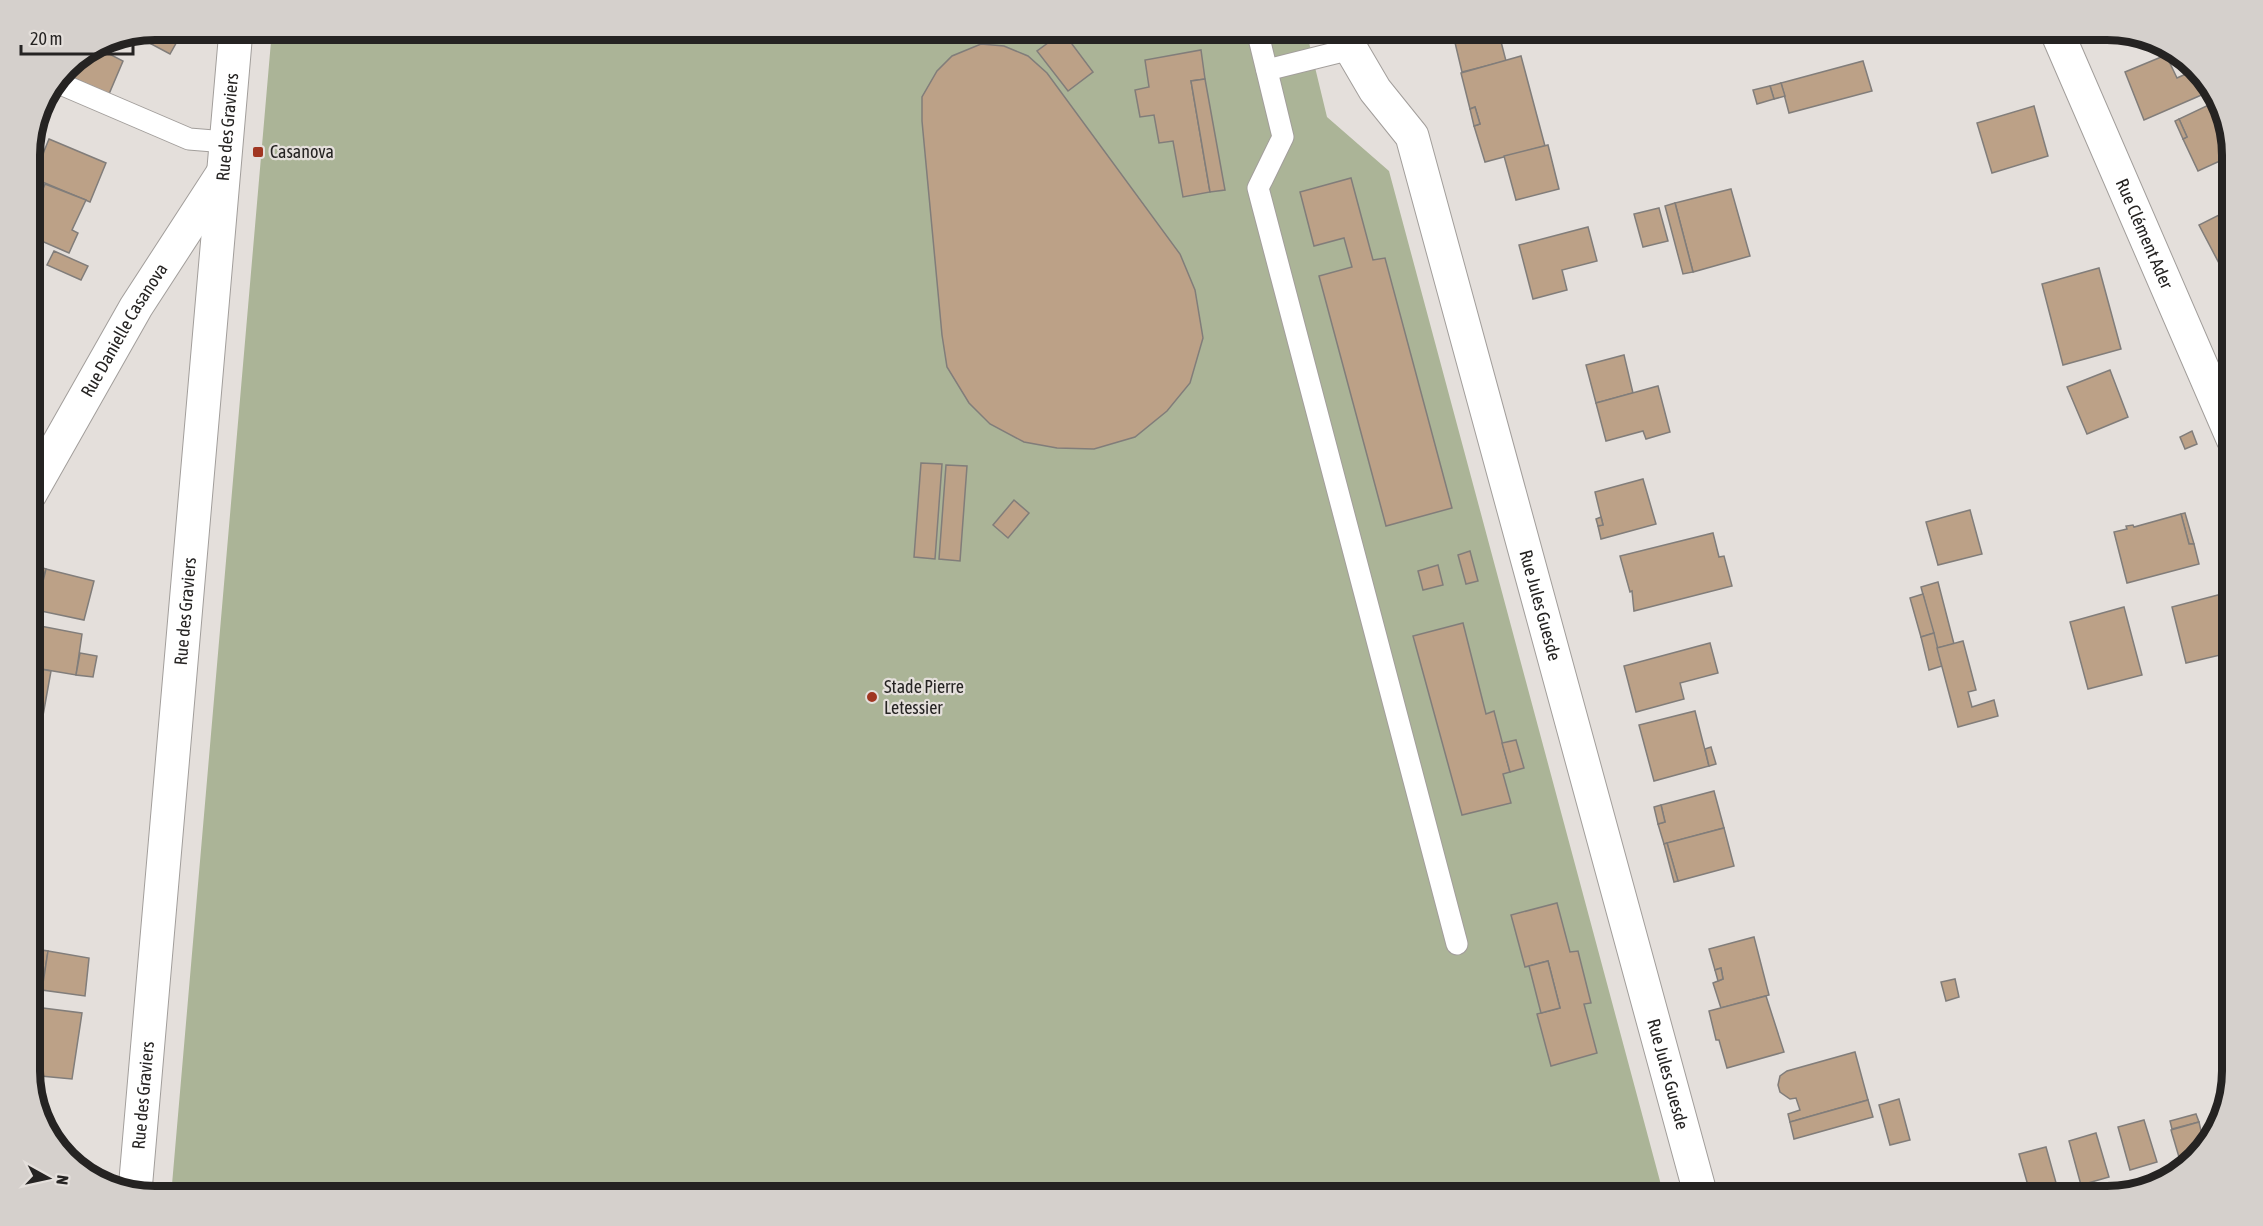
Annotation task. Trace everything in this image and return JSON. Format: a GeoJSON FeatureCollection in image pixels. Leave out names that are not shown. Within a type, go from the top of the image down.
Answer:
{"type":"FeatureCollection","features":[{"type":"Feature","properties":{"kind":"street","name":"Rue des Graviers"},"geometry":{"type":"LineString","coordinates":[[136,1184],[235,40]]}},
{"type":"Feature","properties":{"kind":"street","name":"Rue Jules Guesde"},"geometry":{"type":"LineString","coordinates":[[1351,40],[1375,90],[1412,136],[1698,1186]]}},
{"type":"Feature","properties":{"kind":"street","name":"Rue Clément Ader"},"geometry":{"type":"LineString","coordinates":[[2060,40],[2222,414]]}},
{"type":"Feature","properties":{"kind":"street","name":"Rue Danielle Casanova"},"geometry":{"type":"LineString","coordinates":[[41,475],[136,307],[225,157]]}},
{"type":"Feature","properties":{"kind":"lane"},"geometry":{"type":"LineString","coordinates":[[1260,40],[1283,137],[1258,188],[1457,944]]}},
{"type":"Feature","properties":{"kind":"lane"},"geometry":{"type":"LineString","coordinates":[[1267,70],[1351,40]]}},
{"type":"Feature","properties":{"kind":"lane"},"geometry":{"type":"LineString","coordinates":[[64,85],[189,139],[225,157]]}},
{"type":"Feature","properties":{"kind":"green space","name":"Stade Pierre Letessier"},"geometry":{"type":"Polygon","coordinates":[[[271,40],[1308,40],[1327,117],[1389,171],[1661,1186],[172,1186],[271,40]]]}},
{"type":"Feature","properties":{"kind":"building"},"geometry":{"type":"Polygon","coordinates":[[[178,40],[170,54],[145,41],[178,40]]]}},
{"type":"Feature","properties":{"kind":"building"},"geometry":{"type":"Polygon","coordinates":[[[1052,40],[1069,40],[1093,72],[1068,91],[1037,51],[1052,40]]]}},
{"type":"Feature","properties":{"kind":"building"},"geometry":{"type":"Polygon","coordinates":[[[1454,40],[1501,40],[1506,61],[1462,72],[1454,40]]]}},
{"type":"Feature","properties":{"kind":"building"},"geometry":{"type":"Polygon","coordinates":[[[981,44],[1004,46],[1028,56],[1047,73],[1180,254],[1195,290],[1203,338],[1190,383],[1167,411],[1135,437],[1094,449],[1057,448],[1024,442],[990,424],[969,403],[947,367],[922,121],[922,97],[937,71],[952,56],[981,44]]]}},
{"type":"Feature","properties":{"kind":"building"},"geometry":{"type":"Polygon","coordinates":[[[1201,50],[1205,79],[1191,81],[1210,192],[1183,197],[1173,141],[1159,143],[1154,115],[1140,117],[1135,90],[1149,87],[1145,60],[1201,50]]]}},
{"type":"Feature","properties":{"kind":"building"},"geometry":{"type":"Polygon","coordinates":[[[106,52],[123,61],[109,94],[71,77],[91,60],[106,52]]]}},
{"type":"Feature","properties":{"kind":"building"},"geometry":{"type":"Polygon","coordinates":[[[1521,56],[1545,146],[1485,162],[1474,126],[1480,124],[1475,107],[1470,109],[1461,73],[1521,56]]]}},
{"type":"Feature","properties":{"kind":"building"},"geometry":{"type":"Polygon","coordinates":[[[2165,56],[2177,78],[2187,73],[2205,94],[2144,120],[2125,72],[2165,56]]]}},
{"type":"Feature","properties":{"kind":"building"},"geometry":{"type":"Polygon","coordinates":[[[1863,61],[1872,91],[1789,113],[1781,83],[1863,61]]]}},
{"type":"Feature","properties":{"kind":"building"},"geometry":{"type":"Polygon","coordinates":[[[1205,79],[1225,190],[1210,192],[1191,81],[1205,79]]]}},
{"type":"Feature","properties":{"kind":"building"},"geometry":{"type":"Polygon","coordinates":[[[1781,83],[1785,96],[1774,99],[1770,86],[1781,83]]]}},
{"type":"Feature","properties":{"kind":"building"},"geometry":{"type":"Polygon","coordinates":[[[1770,86],[1774,99],[1757,104],[1753,90],[1770,86]]]}},
{"type":"Feature","properties":{"kind":"building"},"geometry":{"type":"Polygon","coordinates":[[[2211,104],[2220,133],[2222,160],[2198,171],[2183,139],[2187,137],[2179,119],[2211,104]]]}},
{"type":"Feature","properties":{"kind":"building"},"geometry":{"type":"Polygon","coordinates":[[[2034,106],[2048,156],[1992,173],[1977,123],[2034,106]]]}},
{"type":"Feature","properties":{"kind":"building"},"geometry":{"type":"Polygon","coordinates":[[[1475,107],[1480,124],[1474,126],[1470,109],[1475,107]]]}},
{"type":"Feature","properties":{"kind":"building"},"geometry":{"type":"Polygon","coordinates":[[[2179,119],[2187,137],[2183,139],[2175,121],[2179,119]]]}},
{"type":"Feature","properties":{"kind":"building"},"geometry":{"type":"Polygon","coordinates":[[[49,139],[106,163],[90,202],[41,181],[41,158],[49,139]]]}},
{"type":"Feature","properties":{"kind":"building"},"geometry":{"type":"Polygon","coordinates":[[[1548,145],[1559,189],[1516,200],[1504,156],[1548,145]]]}},
{"type":"Feature","properties":{"kind":"building"},"geometry":{"type":"Polygon","coordinates":[[[1351,178],[1373,260],[1385,258],[1452,508],[1386,526],[1319,276],[1352,267],[1344,238],[1314,246],[1300,192],[1351,178]]]}},
{"type":"Feature","properties":{"kind":"building"},"geometry":{"type":"Polygon","coordinates":[[[45,184],[86,200],[72,230],[78,233],[69,253],[41,241],[41,194],[45,184]]]}},
{"type":"Feature","properties":{"kind":"building"},"geometry":{"type":"Polygon","coordinates":[[[1731,189],[1750,256],[1693,272],[1675,203],[1731,189]]]}},
{"type":"Feature","properties":{"kind":"building"},"geometry":{"type":"Polygon","coordinates":[[[1675,203],[1693,272],[1683,274],[1665,206],[1675,203]]]}},
{"type":"Feature","properties":{"kind":"building"},"geometry":{"type":"Polygon","coordinates":[[[1659,208],[1668,241],[1643,247],[1634,214],[1659,208]]]}},
{"type":"Feature","properties":{"kind":"building"},"geometry":{"type":"Polygon","coordinates":[[[2222,214],[2222,266],[2221,267],[2199,225],[2222,214]]]}},
{"type":"Feature","properties":{"kind":"building"},"geometry":{"type":"Polygon","coordinates":[[[1588,227],[1597,261],[1562,270],[1567,290],[1533,299],[1519,245],[1588,227]]]}},
{"type":"Feature","properties":{"kind":"building"},"geometry":{"type":"Polygon","coordinates":[[[54,251],[88,266],[81,280],[47,265],[54,251]]]}},
{"type":"Feature","properties":{"kind":"building"},"geometry":{"type":"Polygon","coordinates":[[[2099,268],[2121,349],[2063,365],[2042,284],[2099,268]]]}},
{"type":"Feature","properties":{"kind":"building"},"geometry":{"type":"Polygon","coordinates":[[[1624,355],[1633,393],[1596,403],[1586,365],[1624,355]]]}},
{"type":"Feature","properties":{"kind":"building"},"geometry":{"type":"Polygon","coordinates":[[[2110,370],[2128,417],[2087,434],[2067,387],[2110,370]]]}},
{"type":"Feature","properties":{"kind":"building"},"geometry":{"type":"Polygon","coordinates":[[[1658,386],[1670,432],[1646,439],[1643,431],[1606,441],[1596,403],[1658,386]]]}},
{"type":"Feature","properties":{"kind":"building"},"geometry":{"type":"Polygon","coordinates":[[[2192,431],[2197,444],[2185,449],[2180,437],[2192,431]]]}},
{"type":"Feature","properties":{"kind":"building"},"geometry":{"type":"Polygon","coordinates":[[[921,463],[942,464],[935,559],[914,557],[921,463]]]}},
{"type":"Feature","properties":{"kind":"building"},"geometry":{"type":"Polygon","coordinates":[[[946,465],[967,466],[960,561],[939,559],[946,465]]]}},
{"type":"Feature","properties":{"kind":"building"},"geometry":{"type":"Polygon","coordinates":[[[1643,479],[1656,524],[1601,539],[1598,526],[1603,525],[1595,492],[1643,479]]]}},
{"type":"Feature","properties":{"kind":"building"},"geometry":{"type":"Polygon","coordinates":[[[1014,500],[1029,513],[1008,538],[993,525],[1014,500]]]}},
{"type":"Feature","properties":{"kind":"building"},"geometry":{"type":"Polygon","coordinates":[[[1970,510],[1982,554],[1938,565],[1926,522],[1970,510]]]}},
{"type":"Feature","properties":{"kind":"building"},"geometry":{"type":"Polygon","coordinates":[[[2185,513],[2194,544],[2189,544],[2181,514],[2185,513]]]}},
{"type":"Feature","properties":{"kind":"building"},"geometry":{"type":"Polygon","coordinates":[[[2181,514],[2189,544],[2194,544],[2199,564],[2127,583],[2114,532],[2127,529],[2126,526],[2133,525],[2134,527],[2181,514]]]}},
{"type":"Feature","properties":{"kind":"building"},"geometry":{"type":"Polygon","coordinates":[[[1601,517],[1603,525],[1598,526],[1596,519],[1601,517]]]}},
{"type":"Feature","properties":{"kind":"building"},"geometry":{"type":"Polygon","coordinates":[[[1713,533],[1719,557],[1724,556],[1732,586],[1634,611],[1632,591],[1630,592],[1620,556],[1713,533]]]}},
{"type":"Feature","properties":{"kind":"building"},"geometry":{"type":"Polygon","coordinates":[[[1470,551],[1478,581],[1466,584],[1458,555],[1470,551]]]}},
{"type":"Feature","properties":{"kind":"building"},"geometry":{"type":"Polygon","coordinates":[[[1438,565],[1443,585],[1423,590],[1418,571],[1438,565]]]}},
{"type":"Feature","properties":{"kind":"building"},"geometry":{"type":"Polygon","coordinates":[[[41,567],[46,569],[41,588],[41,567]]]}},
{"type":"Feature","properties":{"kind":"building"},"geometry":{"type":"Polygon","coordinates":[[[46,569],[94,581],[84,620],[41,611],[41,590],[46,569]]]}},
{"type":"Feature","properties":{"kind":"building"},"geometry":{"type":"Polygon","coordinates":[[[1938,582],[1954,644],[1937,648],[1921,587],[1938,582]]]}},
{"type":"Feature","properties":{"kind":"building"},"geometry":{"type":"Polygon","coordinates":[[[1923,594],[1934,633],[1921,637],[1910,598],[1923,594]]]}},
{"type":"Feature","properties":{"kind":"building"},"geometry":{"type":"Polygon","coordinates":[[[2222,594],[2222,655],[2186,663],[2172,607],[2222,594]]]}},
{"type":"Feature","properties":{"kind":"building"},"geometry":{"type":"Polygon","coordinates":[[[2124,607],[2142,675],[2088,689],[2070,622],[2124,607]]]}},
{"type":"Feature","properties":{"kind":"building"},"geometry":{"type":"Polygon","coordinates":[[[1463,623],[1486,714],[1494,711],[1510,772],[1503,774],[1511,803],[1462,815],[1413,636],[1463,623]]]}},
{"type":"Feature","properties":{"kind":"building"},"geometry":{"type":"Polygon","coordinates":[[[41,626],[82,634],[76,675],[41,669],[41,626]]]}},
{"type":"Feature","properties":{"kind":"building"},"geometry":{"type":"Polygon","coordinates":[[[1934,633],[1942,666],[1929,670],[1921,637],[1934,633]]]}},
{"type":"Feature","properties":{"kind":"building"},"geometry":{"type":"Polygon","coordinates":[[[1963,641],[1976,690],[1968,692],[1972,707],[1994,700],[1998,716],[1958,727],[1937,648],[1963,641]]]}},
{"type":"Feature","properties":{"kind":"building"},"geometry":{"type":"Polygon","coordinates":[[[1710,643],[1718,673],[1680,683],[1684,699],[1636,712],[1624,666],[1710,643]]]}},
{"type":"Feature","properties":{"kind":"building"},"geometry":{"type":"Polygon","coordinates":[[[80,653],[97,656],[93,677],[76,675],[80,653]]]}},
{"type":"Feature","properties":{"kind":"building"},"geometry":{"type":"Polygon","coordinates":[[[41,669],[51,671],[41,726],[41,669]]]}},
{"type":"Feature","properties":{"kind":"building"},"geometry":{"type":"Polygon","coordinates":[[[1695,711],[1709,766],[1654,781],[1639,725],[1695,711]]]}},
{"type":"Feature","properties":{"kind":"building"},"geometry":{"type":"Polygon","coordinates":[[[1516,740],[1524,768],[1510,772],[1502,743],[1516,740]]]}},
{"type":"Feature","properties":{"kind":"building"},"geometry":{"type":"Polygon","coordinates":[[[1711,747],[1716,764],[1709,766],[1705,749],[1711,747]]]}},
{"type":"Feature","properties":{"kind":"building"},"geometry":{"type":"Polygon","coordinates":[[[1714,791],[1724,828],[1664,844],[1658,824],[1665,822],[1661,805],[1714,791]]]}},
{"type":"Feature","properties":{"kind":"building"},"geometry":{"type":"Polygon","coordinates":[[[1661,805],[1665,822],[1658,824],[1654,807],[1661,805]]]}},
{"type":"Feature","properties":{"kind":"building"},"geometry":{"type":"Polygon","coordinates":[[[1724,828],[1734,866],[1678,881],[1667,843],[1724,828]]]}},
{"type":"Feature","properties":{"kind":"building"},"geometry":{"type":"Polygon","coordinates":[[[1667,843],[1678,881],[1674,882],[1664,844],[1667,843]]]}},
{"type":"Feature","properties":{"kind":"building"},"geometry":{"type":"Polygon","coordinates":[[[1557,903],[1570,952],[1578,951],[1591,1003],[1584,1004],[1597,1053],[1551,1066],[1537,1014],[1560,1008],[1548,961],[1525,967],[1511,915],[1557,903]]]}},
{"type":"Feature","properties":{"kind":"building"},"geometry":{"type":"Polygon","coordinates":[[[1754,937],[1769,995],[1721,1008],[1713,983],[1723,979],[1721,968],[1715,970],[1709,949],[1754,937]]]}},
{"type":"Feature","properties":{"kind":"building"},"geometry":{"type":"Polygon","coordinates":[[[41,950],[48,951],[41,990],[41,950]]]}},
{"type":"Feature","properties":{"kind":"building"},"geometry":{"type":"Polygon","coordinates":[[[48,951],[89,958],[85,996],[42,990],[48,951]]]}},
{"type":"Feature","properties":{"kind":"building"},"geometry":{"type":"Polygon","coordinates":[[[1548,961],[1560,1008],[1541,1013],[1529,966],[1548,961]]]}},
{"type":"Feature","properties":{"kind":"building"},"geometry":{"type":"Polygon","coordinates":[[[1721,968],[1723,979],[1718,981],[1715,970],[1721,968]]]}},
{"type":"Feature","properties":{"kind":"building"},"geometry":{"type":"Polygon","coordinates":[[[1955,979],[1959,997],[1946,1001],[1941,982],[1955,979]]]}},
{"type":"Feature","properties":{"kind":"building"},"geometry":{"type":"Polygon","coordinates":[[[1766,996],[1784,1052],[1727,1068],[1719,1040],[1716,1040],[1709,1011],[1766,996]]]}},
{"type":"Feature","properties":{"kind":"building"},"geometry":{"type":"Polygon","coordinates":[[[41,1008],[82,1013],[72,1079],[41,1076],[41,1008]]]}},
{"type":"Feature","properties":{"kind":"building"},"geometry":{"type":"Polygon","coordinates":[[[1855,1052],[1868,1100],[1790,1122],[1788,1114],[1800,1110],[1796,1098],[1790,1099],[1780,1092],[1778,1085],[1780,1076],[1787,1071],[1855,1052]]]}},
{"type":"Feature","properties":{"kind":"building"},"geometry":{"type":"Polygon","coordinates":[[[1899,1099],[1910,1140],[1890,1145],[1879,1105],[1899,1099]]]}},
{"type":"Feature","properties":{"kind":"building"},"geometry":{"type":"Polygon","coordinates":[[[1868,1100],[1873,1117],[1794,1139],[1790,1122],[1868,1100]]]}},
{"type":"Feature","properties":{"kind":"building"},"geometry":{"type":"Polygon","coordinates":[[[2196,1114],[2199,1122],[2172,1129],[2170,1121],[2196,1114]]]}},
{"type":"Feature","properties":{"kind":"building"},"geometry":{"type":"Polygon","coordinates":[[[2144,1120],[2157,1162],[2130,1170],[2118,1127],[2144,1120]]]}},
{"type":"Feature","properties":{"kind":"building"},"geometry":{"type":"Polygon","coordinates":[[[2199,1122],[2202,1136],[2185,1155],[2179,1157],[2171,1130],[2199,1122]]]}},
{"type":"Feature","properties":{"kind":"building"},"geometry":{"type":"Polygon","coordinates":[[[2096,1133],[2109,1177],[2081,1185],[2069,1141],[2096,1133]]]}},
{"type":"Feature","properties":{"kind":"building"},"geometry":{"type":"Polygon","coordinates":[[[2046,1147],[2057,1186],[2028,1186],[2019,1154],[2046,1147]]]}},
{"type":"Feature","properties":{"kind":"place","name":"Casanova"},"geometry":{"type":"Point","coordinates":[258,152]}},
{"type":"Feature","properties":{"kind":"place","name":"Stade Pierre Letessier"},"geometry":{"type":"Point","coordinates":[872,697]}}]}
